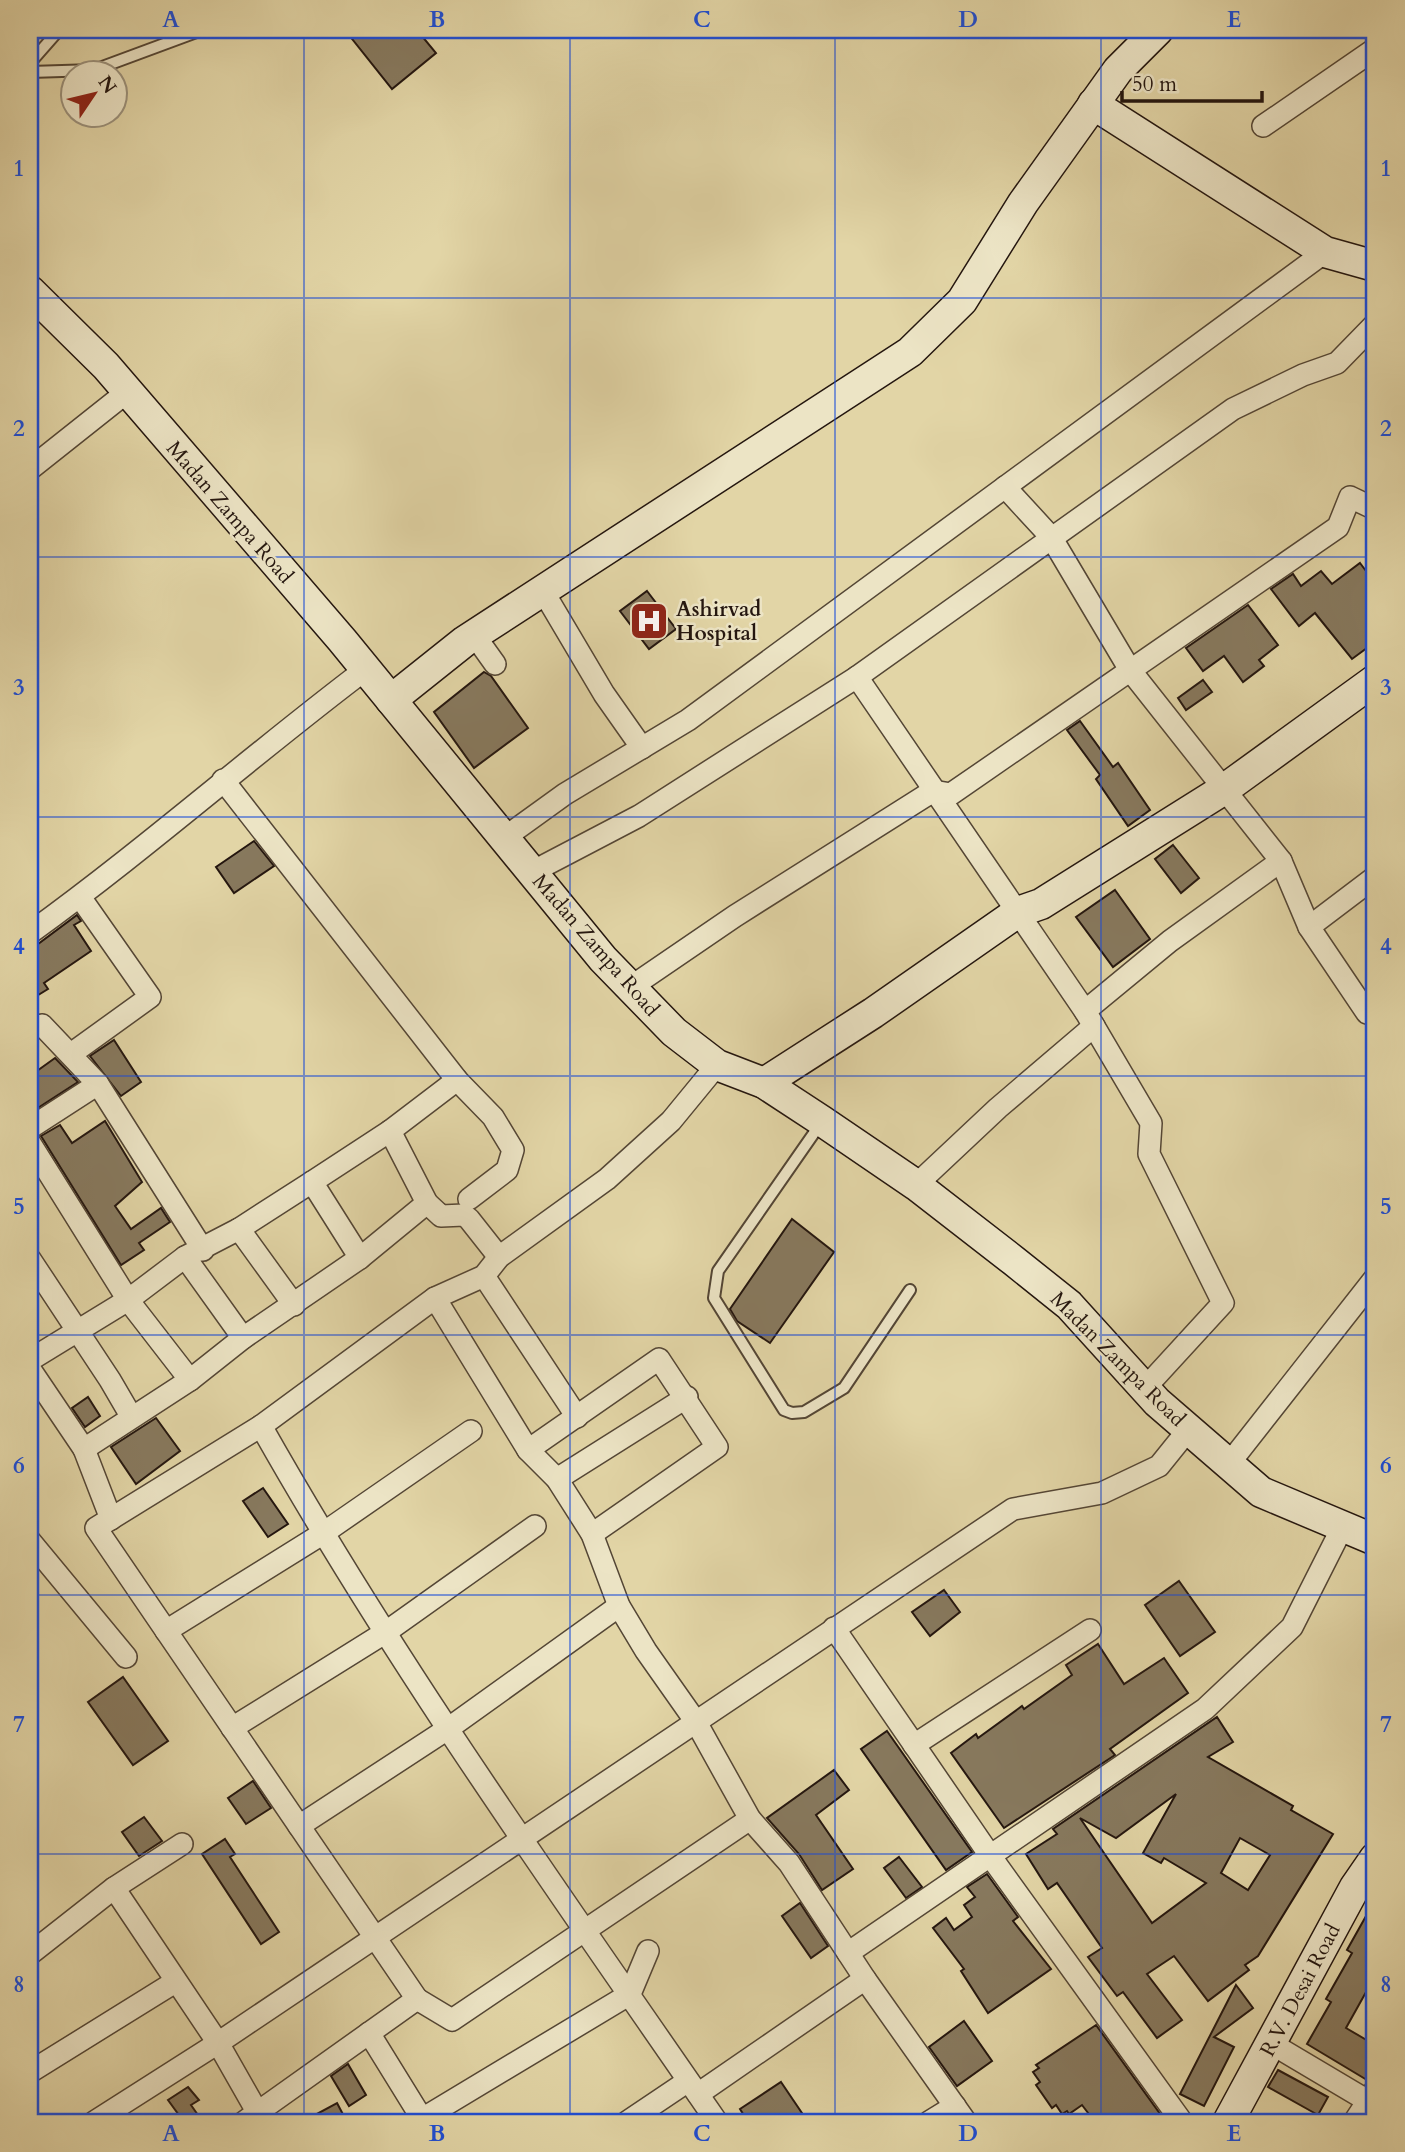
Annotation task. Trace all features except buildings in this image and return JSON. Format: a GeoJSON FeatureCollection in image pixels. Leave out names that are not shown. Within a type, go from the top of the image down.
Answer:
{"type":"FeatureCollection","features":[{"type":"Feature","properties":{"kind":"street"},"geometry":{"type":"LineString","coordinates":[[391,700],[475,635],[910,352],[962,300],[1023,203],[1093,104],[1118,70],[1158,30]]}},
{"type":"Feature","properties":{"kind":"street"},"geometry":{"type":"LineString","coordinates":[[1263,126],[1375,49]]}},
{"type":"Feature","properties":{"kind":"street"},"geometry":{"type":"LineString","coordinates":[[1093,104],[1325,252],[1375,266]]}},
{"type":"Feature","properties":{"kind":"street"},"geometry":{"type":"LineString","coordinates":[[504,838],[565,794],[688,720],[1325,252]]}},
{"type":"Feature","properties":{"kind":"street","name":"Madan Zampa Road"},"geometry":{"type":"LineString","coordinates":[[30,290],[127,392],[366,669],[603,959],[674,1032],[718,1065],[764,1083],[916,1185],[1069,1305],[1145,1388],[1188,1430],[1261,1492],[1375,1540]]}},
{"type":"Feature","properties":{"kind":"street"},"geometry":{"type":"LineString","coordinates":[[532,872],[639,816],[857,677],[1233,409],[1303,375],[1337,363],[1375,324]]}},
{"type":"Feature","properties":{"kind":"street"},"geometry":{"type":"LineString","coordinates":[[30,469],[127,392]]}},
{"type":"Feature","properties":{"kind":"street"},"geometry":{"type":"LineString","coordinates":[[1005,487],[1051,537],[1130,670],[1226,788],[1281,861],[1308,927],[1367,1013],[1375,1008]]}},
{"type":"Feature","properties":{"kind":"street"},"geometry":{"type":"LineString","coordinates":[[631,987],[735,916],[933,790],[951,794],[1338,527],[1350,496],[1375,509]]}},
{"type":"Feature","properties":{"kind":"street"},"geometry":{"type":"LineString","coordinates":[[543,591],[604,694],[642,748]]}},
{"type":"Feature","properties":{"kind":"street"},"geometry":{"type":"LineString","coordinates":[[475,635],[495,664]]}},
{"type":"Feature","properties":{"kind":"street"},"geometry":{"type":"LineString","coordinates":[[30,933],[80,897],[223,780],[366,669]]}},
{"type":"Feature","properties":{"kind":"street"},"geometry":{"type":"LineString","coordinates":[[857,677],[1090,1018],[1151,1122],[1149,1154],[1223,1303],[1145,1388]]}},
{"type":"Feature","properties":{"kind":"street"},"geometry":{"type":"LineString","coordinates":[[764,1083],[873,1013],[1018,912],[1041,904],[1226,788],[1375,680]]}},
{"type":"Feature","properties":{"kind":"street"},"geometry":{"type":"LineString","coordinates":[[223,780],[457,1080],[493,1117],[513,1150],[507,1170],[469,1199]]}},
{"type":"Feature","properties":{"kind":"street"},"geometry":{"type":"LineString","coordinates":[[916,1185],[1170,941],[1281,861]]}},
{"type":"Feature","properties":{"kind":"street"},"geometry":{"type":"LineString","coordinates":[[1308,927],[1375,877]]}},
{"type":"Feature","properties":{"kind":"street"},"geometry":{"type":"LineString","coordinates":[[71,1054],[150,997],[80,897]]}},
{"type":"Feature","properties":{"kind":"street"},"geometry":{"type":"LineString","coordinates":[[42,1025],[98,1084],[243,1338]]}},
{"type":"Feature","properties":{"kind":"street"},"geometry":{"type":"LineString","coordinates":[[718,1065],[671,1121],[607,1179],[499,1257],[484,1276],[435,1298],[261,1426],[96,1528],[417,1999],[452,2020],[586,1933],[750,1819]]}},
{"type":"Feature","properties":{"kind":"street"},"geometry":{"type":"LineString","coordinates":[[30,1360],[128,1300],[194,1253],[239,1229],[313,1182],[390,1131],[457,1080]]}},
{"type":"Feature","properties":{"kind":"street"},"geometry":{"type":"LineString","coordinates":[[30,1128],[98,1084]]}},
{"type":"Feature","properties":{"kind":"street"},"geometry":{"type":"LineString","coordinates":[[390,1131],[427,1203],[441,1216],[464,1215],[499,1257]]}},
{"type":"Feature","properties":{"kind":"street"},"geometry":{"type":"LineString","coordinates":[[30,1143],[128,1300],[190,1380]]}},
{"type":"Feature","properties":{"kind":"street"},"geometry":{"type":"LineString","coordinates":[[313,1182],[360,1258]]}},
{"type":"Feature","properties":{"kind":"street"},"geometry":{"type":"LineString","coordinates":[[84,1449],[190,1380],[243,1338],[360,1258],[427,1203]]}},
{"type":"Feature","properties":{"kind":"street"},"geometry":{"type":"LineString","coordinates":[[239,1229],[294,1305]]}},
{"type":"Feature","properties":{"kind":"street"},"geometry":{"type":"LineString","coordinates":[[30,1259],[131,1416]]}},
{"type":"Feature","properties":{"kind":"street"},"geometry":{"type":"LineString","coordinates":[[484,1276],[577,1417]]}},
{"type":"Feature","properties":{"kind":"street"},"geometry":{"type":"LineString","coordinates":[[1228,1465],[1375,1278]]}},
{"type":"Feature","properties":{"kind":"street"},"geometry":{"type":"LineString","coordinates":[[435,1298],[528,1450],[557,1479],[592,1534],[619,1606],[646,1651],[696,1722],[750,1819],[789,1863],[865,1979],[961,2114],[929,2122]]}},
{"type":"Feature","properties":{"kind":"street"},"geometry":{"type":"LineString","coordinates":[[528,1450],[659,1359],[687,1397],[717,1447],[592,1534]]}},
{"type":"Feature","properties":{"kind":"street"},"geometry":{"type":"LineString","coordinates":[[30,1369],[84,1449],[111,1519]]}},
{"type":"Feature","properties":{"kind":"street"},"geometry":{"type":"LineString","coordinates":[[557,1479],[687,1397]]}},
{"type":"Feature","properties":{"kind":"street"},"geometry":{"type":"LineString","coordinates":[[261,1426],[322,1534],[386,1632],[586,1933],[717,2122]]}},
{"type":"Feature","properties":{"kind":"street"},"geometry":{"type":"LineString","coordinates":[[166,1631],[322,1534],[471,1430]]}},
{"type":"Feature","properties":{"kind":"street"},"geometry":{"type":"LineString","coordinates":[[94,2122],[218,2043],[1013,1509],[1101,1493],[1159,1466],[1188,1430]]}},
{"type":"Feature","properties":{"kind":"street"},"geometry":{"type":"LineString","coordinates":[[232,1728],[386,1632],[535,1526]]}},
{"type":"Feature","properties":{"kind":"street"},"geometry":{"type":"LineString","coordinates":[[848,1953],[1205,1709],[1292,1627],[1343,1526]]}},
{"type":"Feature","properties":{"kind":"street"},"geometry":{"type":"LineString","coordinates":[[30,1541],[125,1657]]}},
{"type":"Feature","properties":{"kind":"street"},"geometry":{"type":"LineString","coordinates":[[299,1826],[449,1727],[619,1606]]}},
{"type":"Feature","properties":{"kind":"street"},"geometry":{"type":"LineString","coordinates":[[834,1628],[991,1857],[1182,2122]]}},
{"type":"Feature","properties":{"kind":"street"},"geometry":{"type":"LineString","coordinates":[[914,1745],[1090,1630]]}},
{"type":"Feature","properties":{"kind":"street"},"geometry":{"type":"LineString","coordinates":[[30,1954],[114,1888],[183,1844]]}},
{"type":"Feature","properties":{"kind":"street","name":"R.V. Desai Road"},"geometry":{"type":"LineString","coordinates":[[1228,2122],[1355,1887],[1375,1858]]}},
{"type":"Feature","properties":{"kind":"street"},"geometry":{"type":"LineString","coordinates":[[114,1888],[218,2043],[255,2119],[417,1999]]}},
{"type":"Feature","properties":{"kind":"street"},"geometry":{"type":"LineString","coordinates":[[369,2033],[411,2101],[417,2121],[629,1995],[649,1951]]}},
{"type":"Feature","properties":{"kind":"street"},"geometry":{"type":"LineString","coordinates":[[627,2122],[693,2088],[865,1979]]}},
{"type":"Feature","properties":{"kind":"street"},"geometry":{"type":"LineString","coordinates":[[30,2072],[175,1982]]}},
{"type":"Feature","properties":{"kind":"street"},"geometry":{"type":"LineString","coordinates":[[1272,2044],[1372,2095],[1354,2122]]}},
{"type":"Feature","properties":{"kind":"lane"},"geometry":{"type":"LineString","coordinates":[[30,62],[59,30]]}},
{"type":"Feature","properties":{"kind":"lane"},"geometry":{"type":"LineString","coordinates":[[30,72],[94,70],[202,30]]}},
{"type":"Feature","properties":{"kind":"lane"},"geometry":{"type":"LineString","coordinates":[[822,1121],[718,1271],[714,1298],[784,1410],[792,1413],[804,1412],[844,1388],[910,1290]]}},
{"type":"Feature","properties":{"kind":"place","name":"Ashirvad Hospital"},"geometry":{"type":"Point","coordinates":[649,621]}}]}
